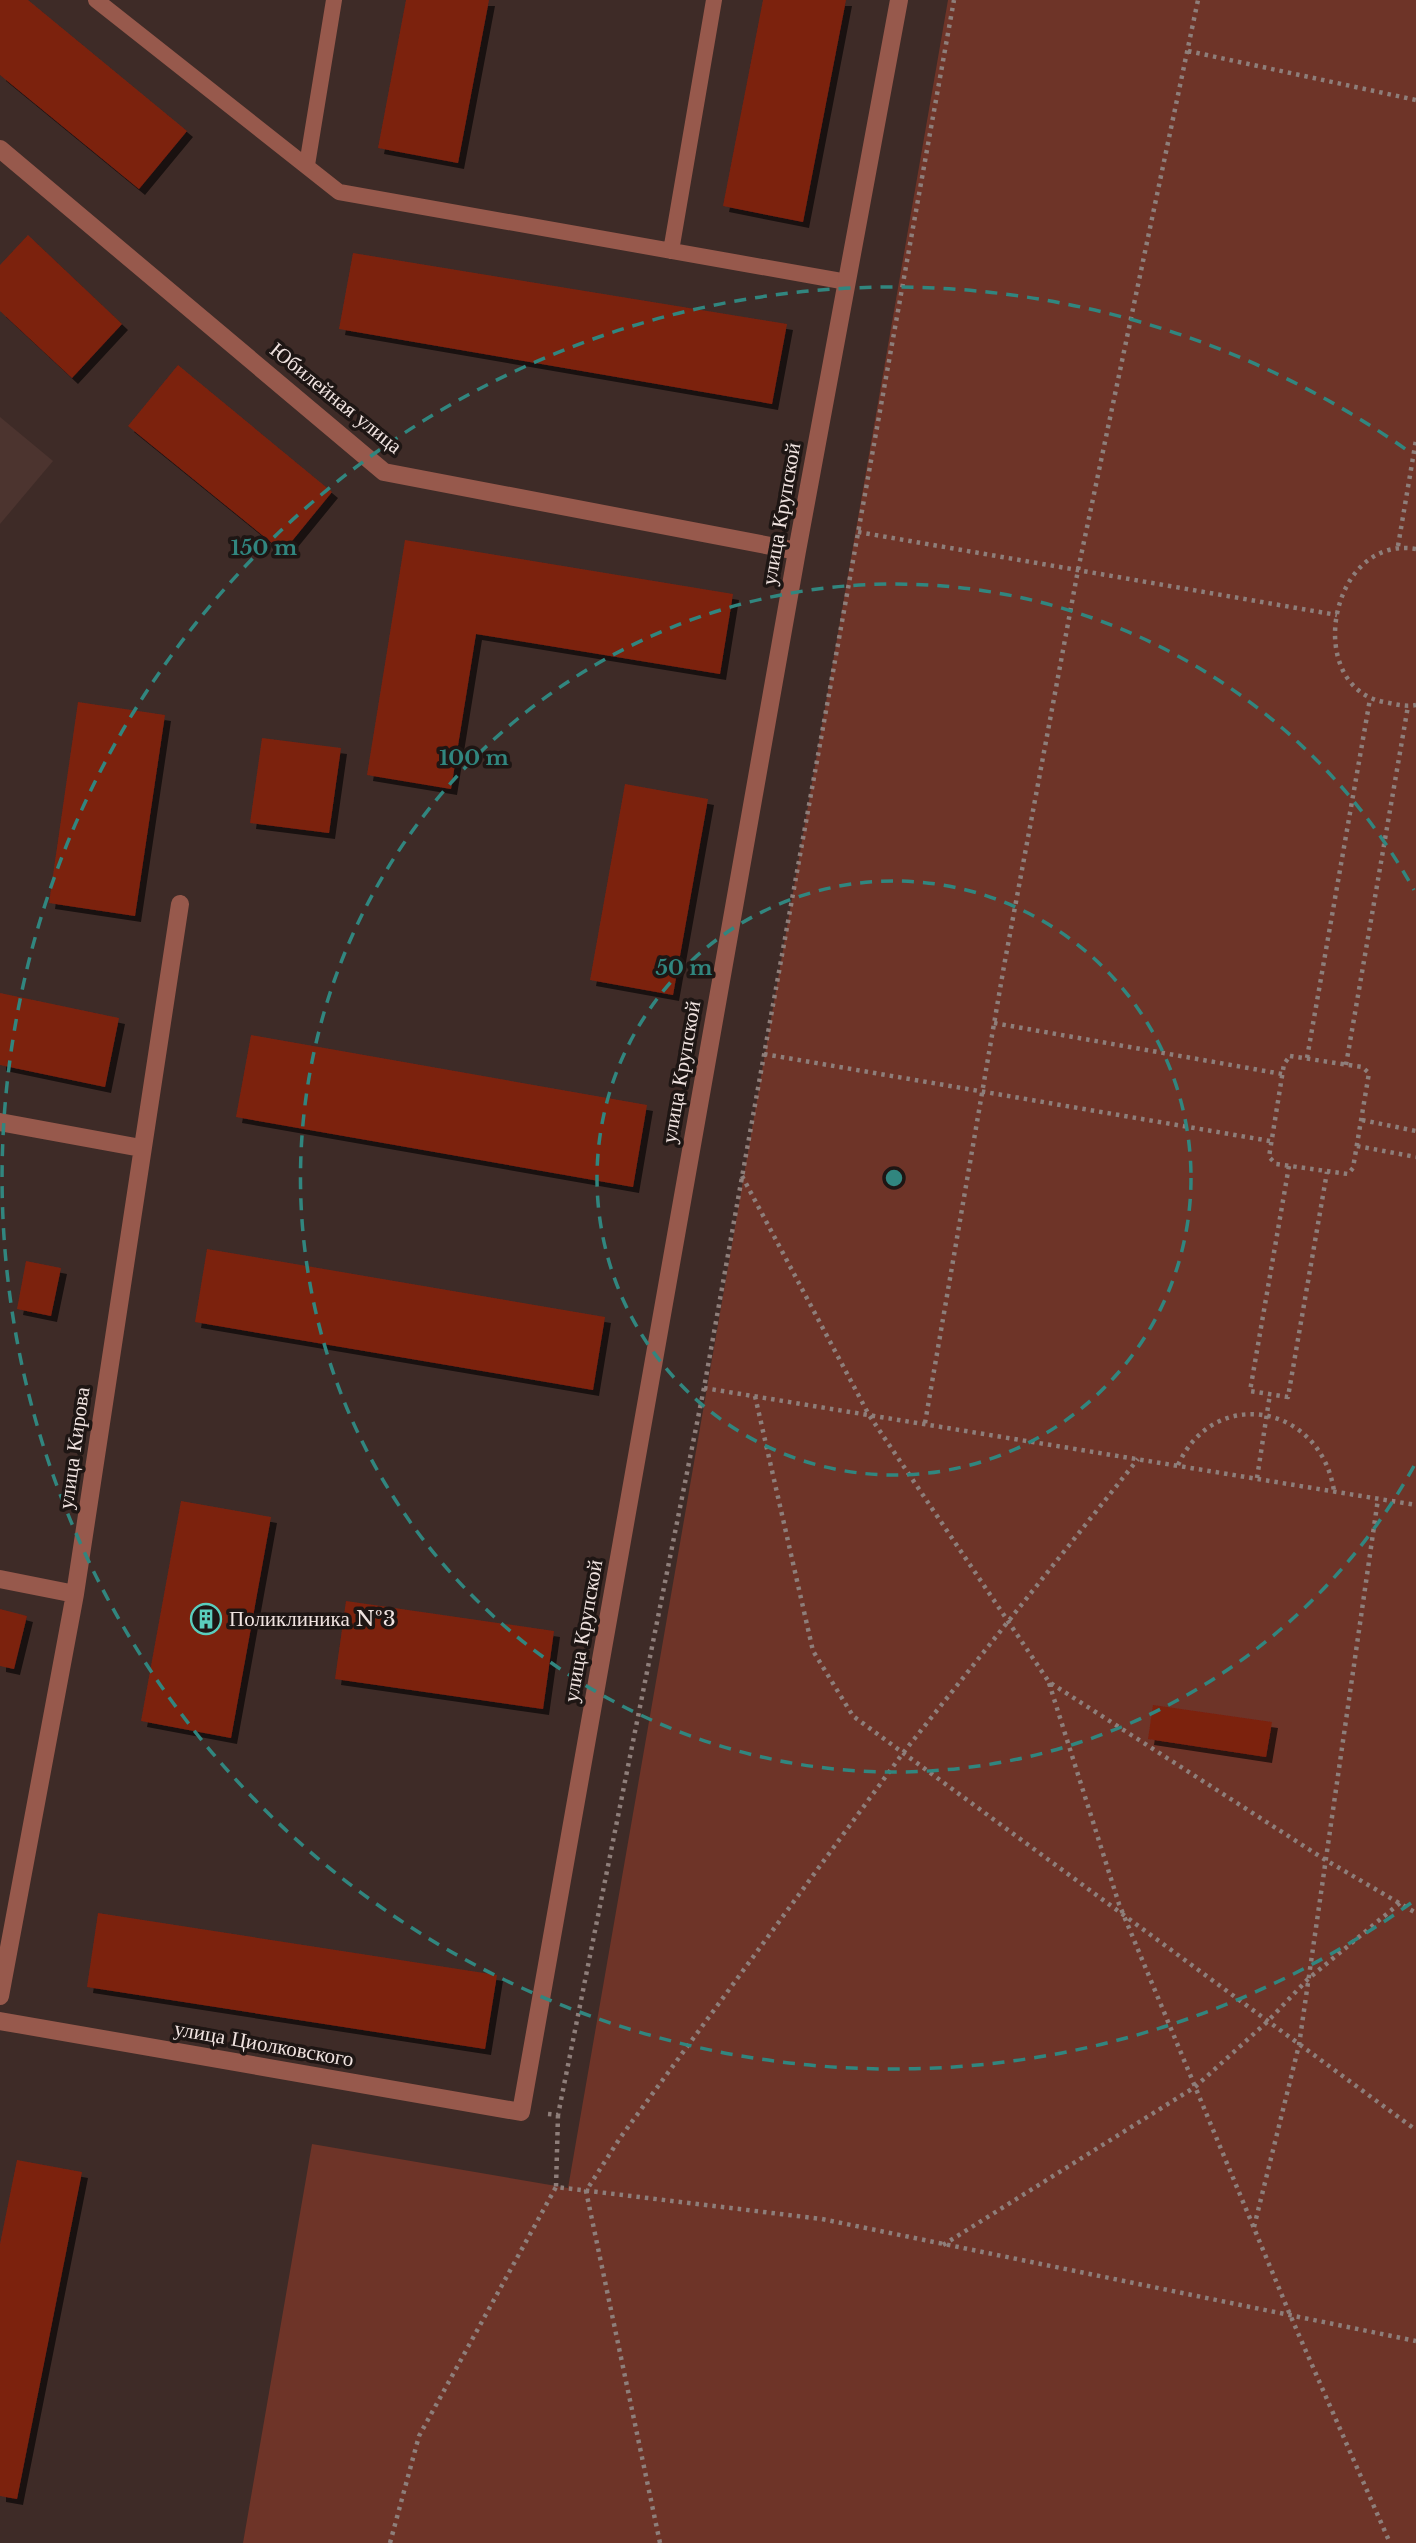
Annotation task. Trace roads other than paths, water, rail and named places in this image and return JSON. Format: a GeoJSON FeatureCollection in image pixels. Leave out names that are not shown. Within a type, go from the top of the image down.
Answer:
{"type":"FeatureCollection","features":[{"type":"Feature","properties":{"kind":"street","name":"улица Крупской"},"geometry":{"type":"LineString","coordinates":[[521,2112],[797,551],[900,0]]}},
{"type":"Feature","properties":{"kind":"street","name":"Юбилейная улица"},"geometry":{"type":"LineString","coordinates":[[0,149],[384,471],[797,551]]}},
{"type":"Feature","properties":{"kind":"street","name":"улица Кирова"},"geometry":{"type":"LineString","coordinates":[[0,1996],[75,1594],[180,904]]}},
{"type":"Feature","properties":{"kind":"street"},"geometry":{"type":"LineString","coordinates":[[0,1122],[141,1148]]}},
{"type":"Feature","properties":{"kind":"street"},"geometry":{"type":"LineString","coordinates":[[0,1579],[75,1594]]}},
{"type":"Feature","properties":{"kind":"street","name":"улица Циолковского"},"geometry":{"type":"LineString","coordinates":[[0,2021],[521,2112]]}},
{"type":"Feature","properties":{"kind":"lane"},"geometry":{"type":"LineString","coordinates":[[96,0],[339,192],[847,282]]}},
{"type":"Feature","properties":{"kind":"lane"},"geometry":{"type":"LineString","coordinates":[[307,165],[334,0]]}},
{"type":"Feature","properties":{"kind":"lane"},"geometry":{"type":"LineString","coordinates":[[671,251],[714,0]]}},
{"type":"Feature","properties":{"kind":"place","name":"Поликлиника №3"},"geometry":{"type":"Point","coordinates":[206,1619]}}]}
